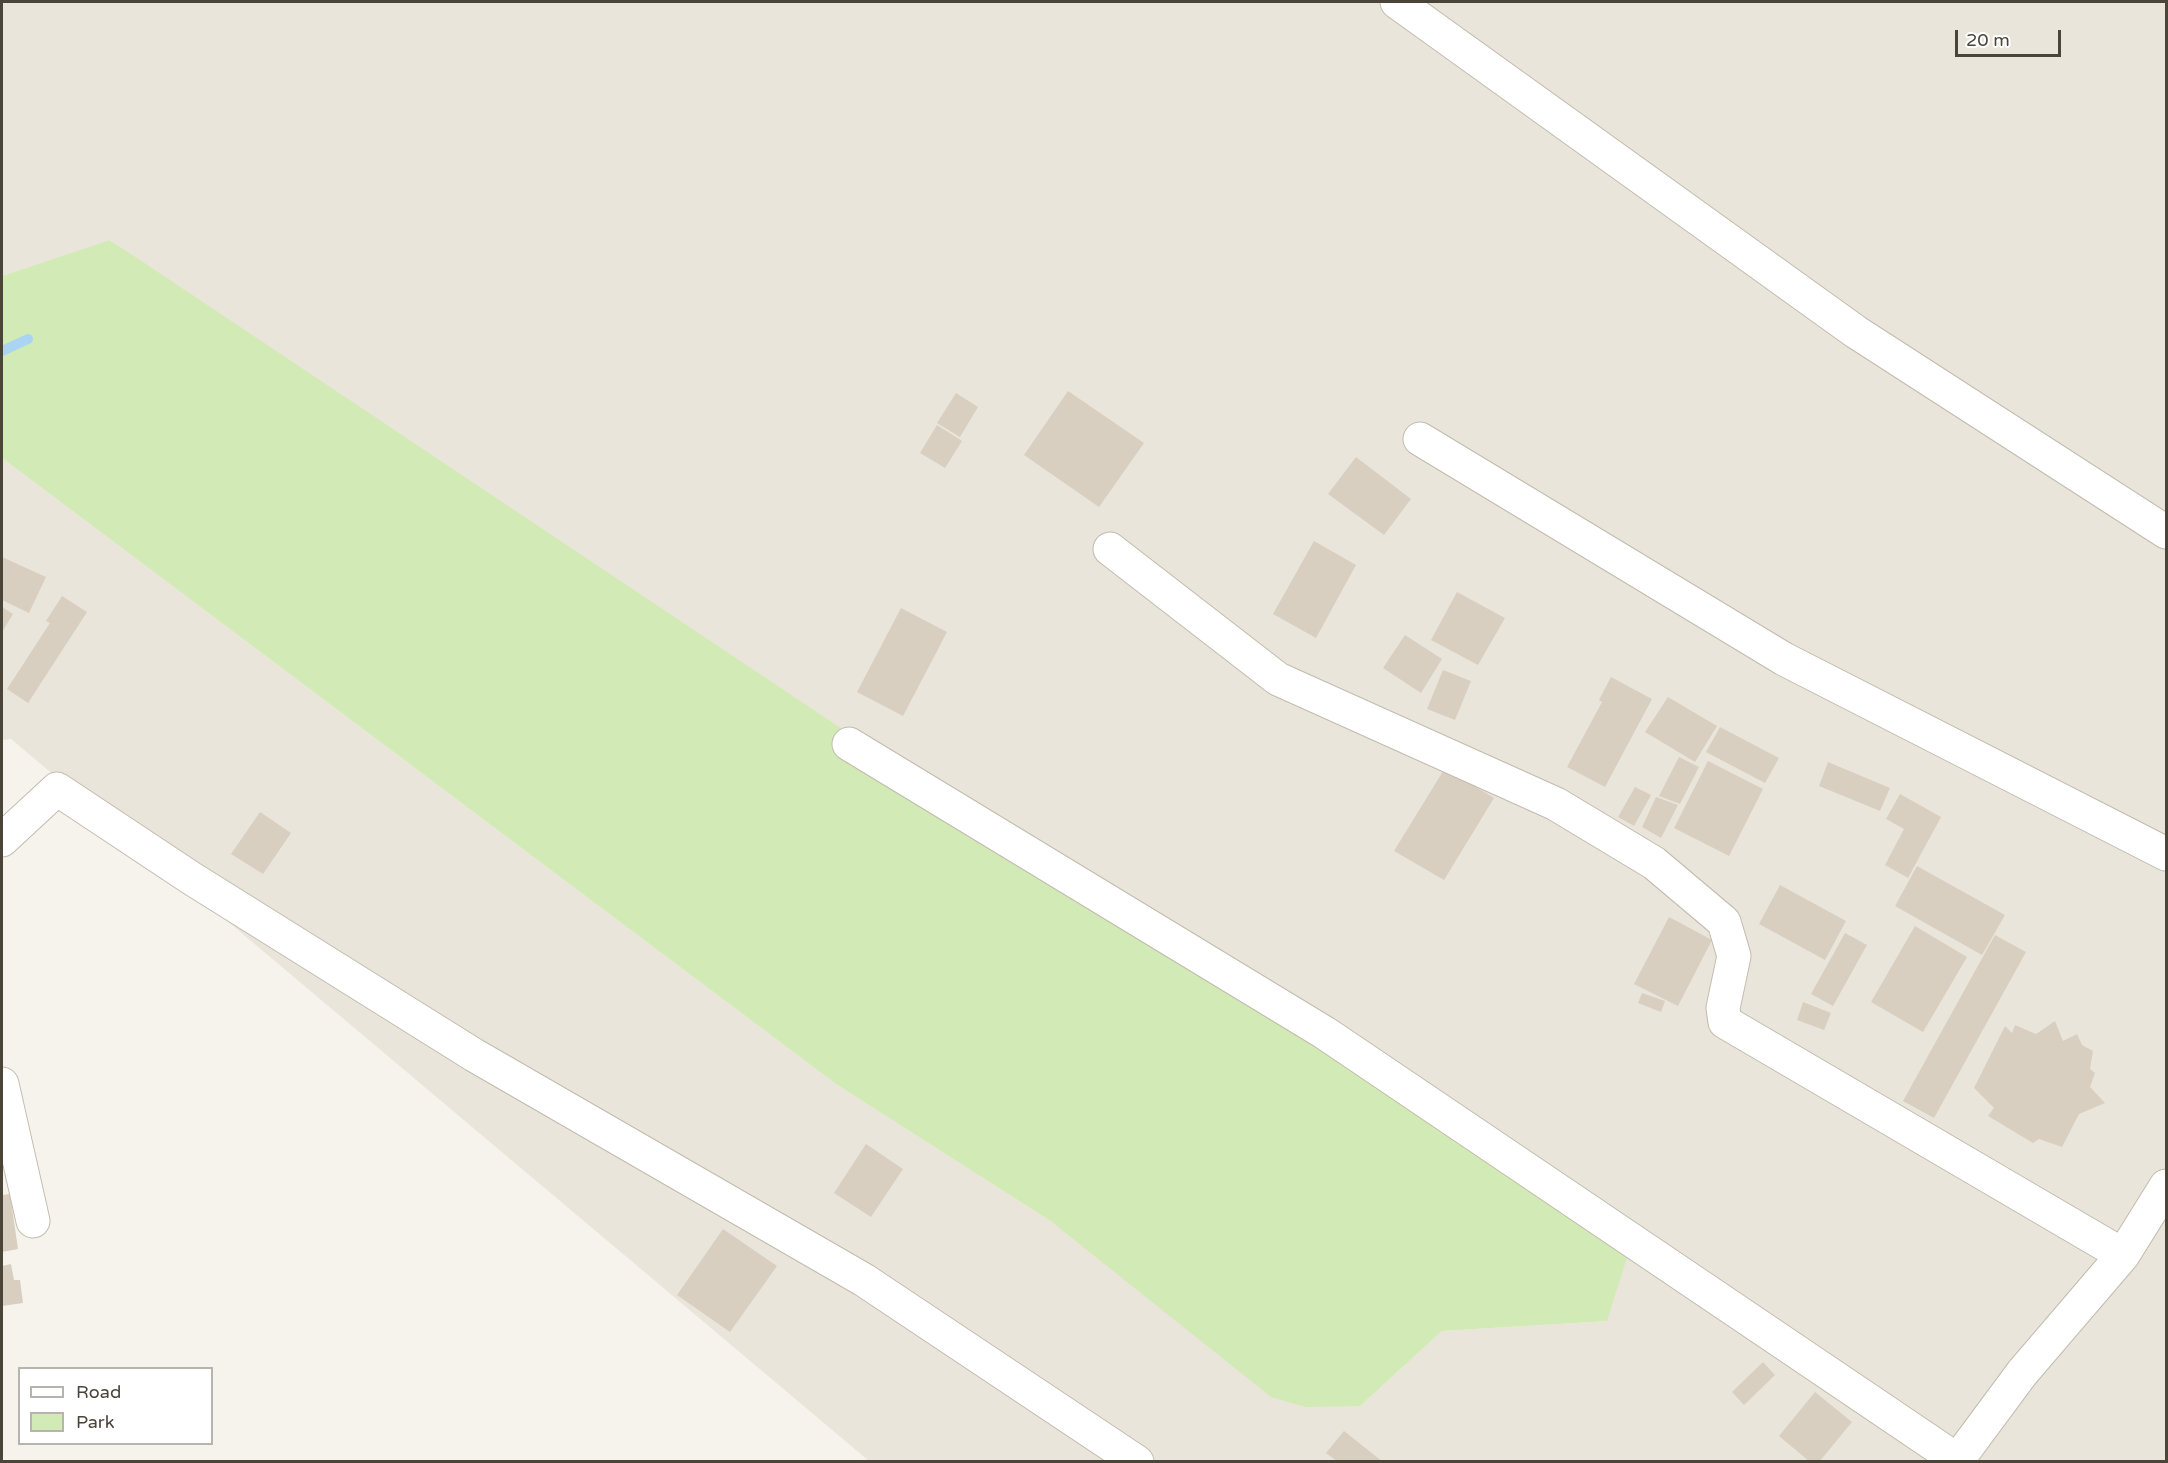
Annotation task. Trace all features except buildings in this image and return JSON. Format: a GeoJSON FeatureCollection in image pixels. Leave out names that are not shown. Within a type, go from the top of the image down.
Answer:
{"type":"FeatureCollection","features":[{"type":"Feature","properties":{"kind":"street"},"geometry":{"type":"LineString","coordinates":[[1397,2],[1856,332],[2166,532]]}},
{"type":"Feature","properties":{"kind":"street"},"geometry":{"type":"LineString","coordinates":[[1420,439],[1784,659],[2166,854]]}},
{"type":"Feature","properties":{"kind":"street"},"geometry":{"type":"LineString","coordinates":[[1110,549],[1278,679],[1556,804],[1654,863],[1724,922],[1734,956],[1723,1008],[1725,1022],[2123,1255]]}},
{"type":"Feature","properties":{"kind":"street"},"geometry":{"type":"LineString","coordinates":[[849,744],[1325,1034],[1957,1461],[2022,1373],[2123,1255],[2166,1186]]}},
{"type":"Feature","properties":{"kind":"street"},"geometry":{"type":"LineString","coordinates":[[2,840],[57,789],[191,878],[474,1055],[864,1280],[1137,1461]]}},
{"type":"Feature","properties":{"kind":"street"},"geometry":{"type":"LineString","coordinates":[[2,1084],[33,1221]]}},
{"type":"Feature","properties":{"kind":"shaded area"},"geometry":{"type":"Polygon","coordinates":[[[2,2],[2166,2],[2166,1461],[869,1461],[11,739],[2,740],[2,458],[836,1084],[1052,1222],[1360,1406],[1442,1331],[1606,1321],[111,240],[2,276],[2,2]]]}},
{"type":"Feature","properties":{"kind":"green space"},"geometry":{"type":"Polygon","coordinates":[[[110,240],[1628,1254],[1607,1321],[1442,1331],[1360,1406],[1305,1407],[1271,1397],[1052,1222],[836,1084],[2,458],[2,276],[110,240]]]}},
{"type":"Feature","properties":{"kind":"waterway"},"geometry":{"type":"LineString","coordinates":[[2,351],[28,339]]}}]}
